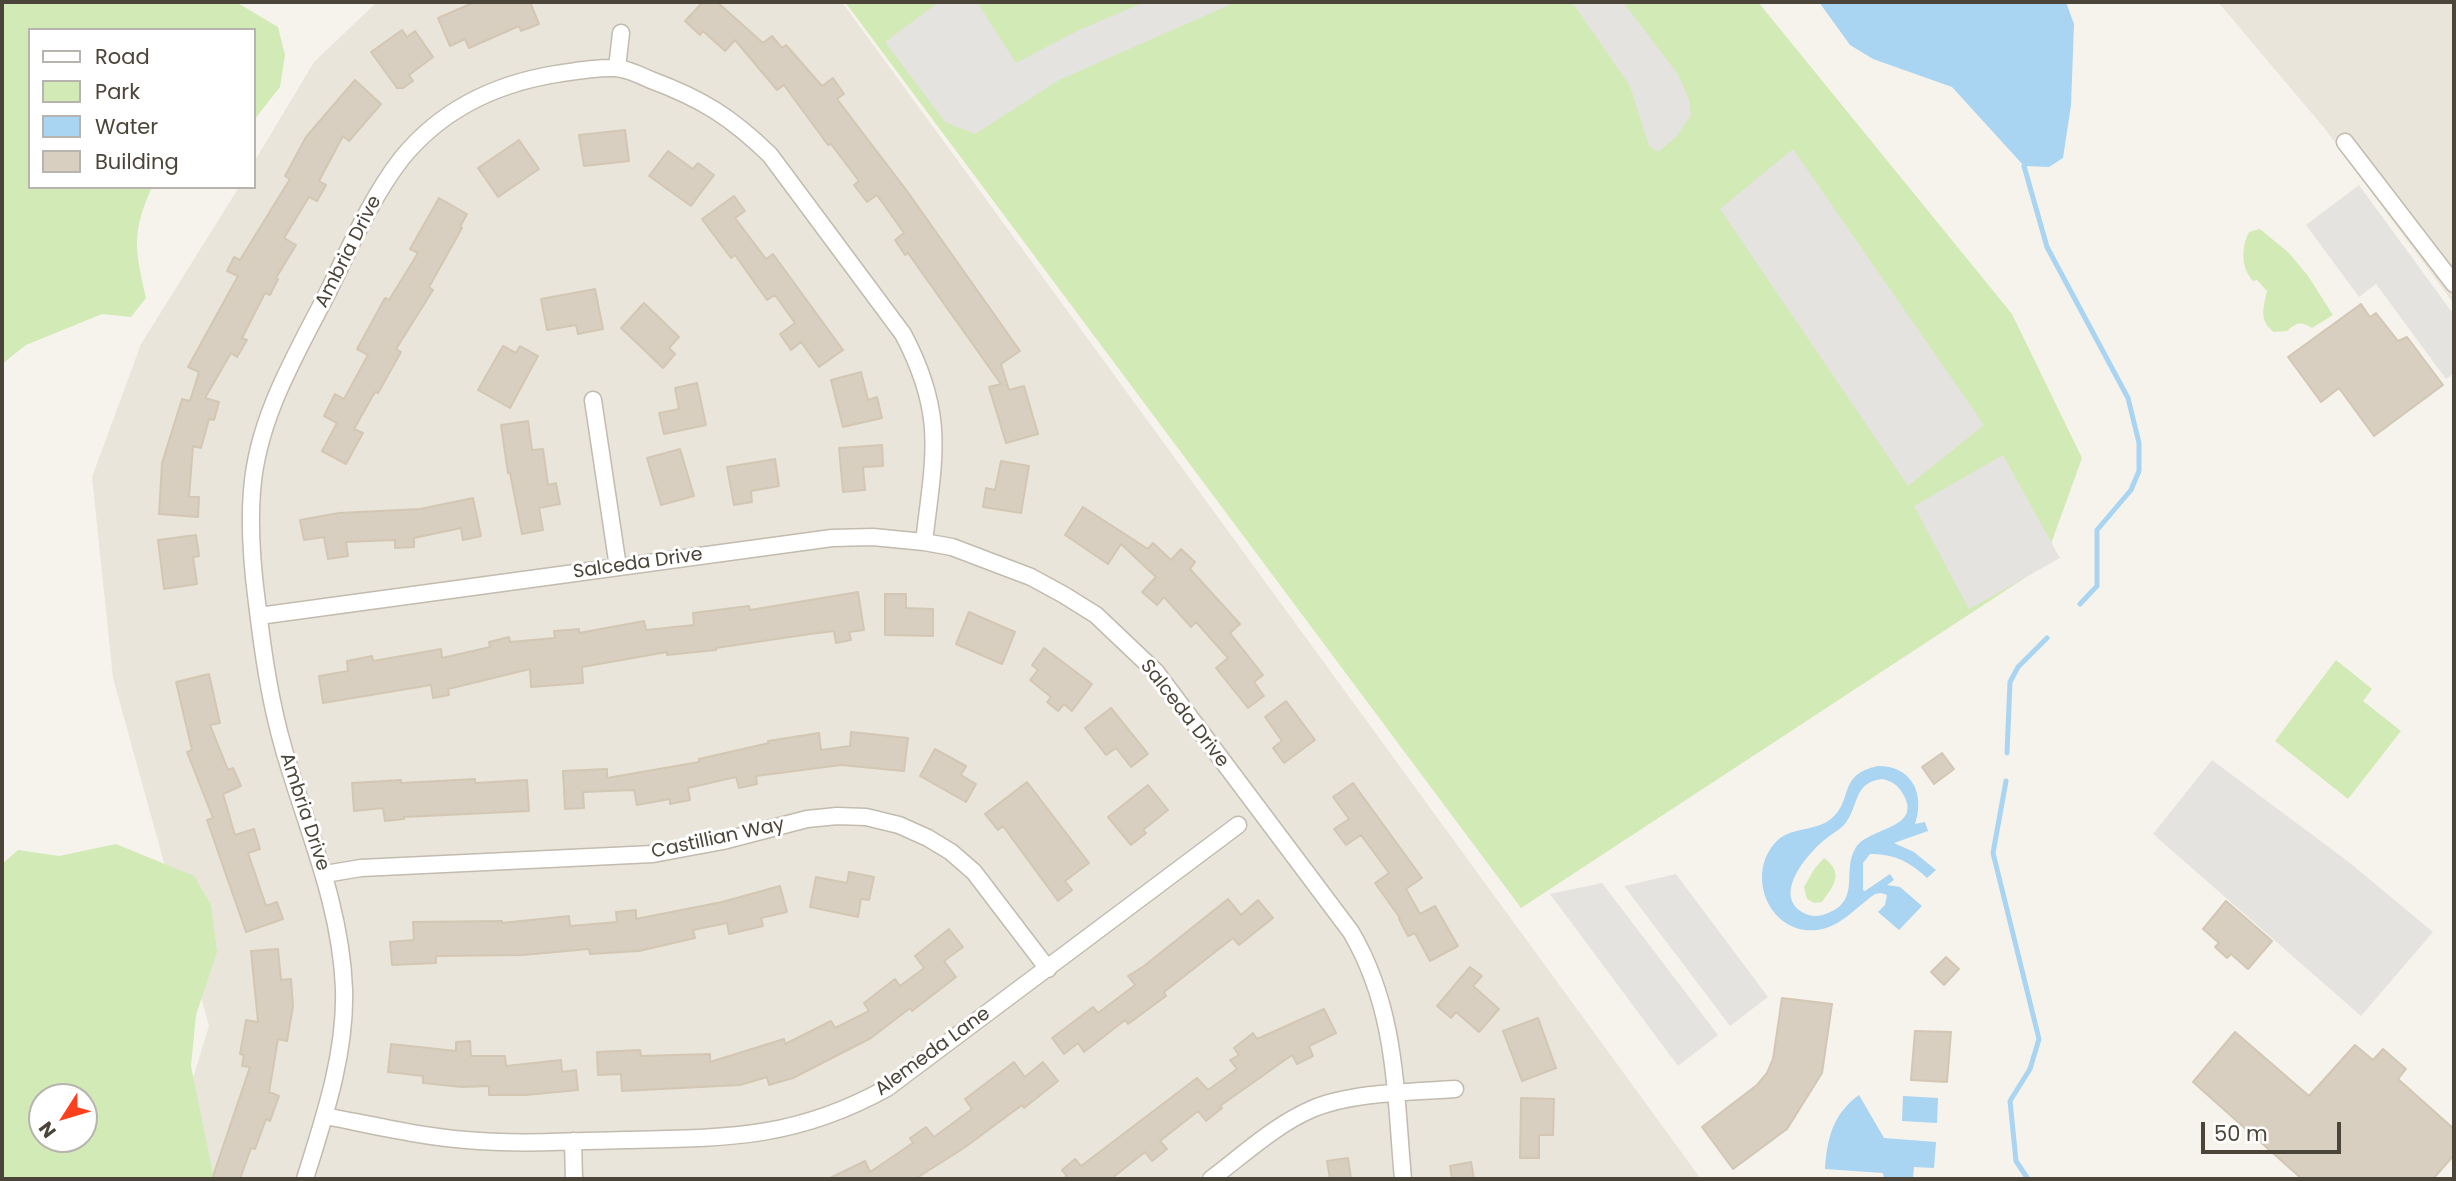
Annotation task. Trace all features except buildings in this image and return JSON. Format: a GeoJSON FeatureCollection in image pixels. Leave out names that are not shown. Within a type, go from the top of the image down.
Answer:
{"type":"FeatureCollection","features":[{"type":"Feature","properties":{"kind":"street"},"geometry":{"type":"LineString","coordinates":[[617,68],[621,33]]}},
{"type":"Feature","properties":{"kind":"street","name":"Ambria Drive"},"geometry":{"type":"LineString","coordinates":[[305,1179],[325,1116],[339,1056],[344,991],[337,920],[284,749],[266,676],[251,549],[252,489],[260,444],[273,403],[293,359],[382,187],[403,157],[425,134],[471,101],[495,89],[522,80],[574,71],[617,68],[692,95],[744,129],[770,155],[903,334],[917,360],[934,423],[935,452],[924,542]]}},
{"type":"Feature","properties":{"kind":"street"},"geometry":{"type":"LineString","coordinates":[[2345,142],[2454,284]]}},
{"type":"Feature","properties":{"kind":"street"},"geometry":{"type":"LineString","coordinates":[[593,400],[618,567]]}},
{"type":"Feature","properties":{"kind":"street","name":"Salceda Drive"},"geometry":{"type":"LineString","coordinates":[[258,616],[832,538],[873,537],[951,547],[1031,577],[1096,615],[1156,672],[1351,932],[1367,960],[1386,1018],[1403,1179]]}},
{"type":"Feature","properties":{"kind":"street","name":"Castillian Way"},"geometry":{"type":"LineString","coordinates":[[324,874],[361,868],[653,855],[723,841],[807,819],[866,817],[899,825],[951,852],[974,872],[1048,969]]}},
{"type":"Feature","properties":{"kind":"street","name":"Alemeda Lane"},"geometry":{"type":"LineString","coordinates":[[325,1116],[422,1135],[469,1140],[573,1141],[720,1138],[788,1129],[823,1118],[859,1104],[887,1088],[1238,825]]}},
{"type":"Feature","properties":{"kind":"street"},"geometry":{"type":"LineString","coordinates":[[1211,1179],[1288,1121],[1312,1109],[1334,1102],[1395,1093],[1455,1089]]}},
{"type":"Feature","properties":{"kind":"street"},"geometry":{"type":"LineString","coordinates":[[573,1141],[574,1179]]}},
{"type":"Feature","properties":{"kind":"shaded area"},"geometry":{"type":"Polygon","coordinates":[[[377,2],[842,2],[1701,1179],[162,1179],[209,1026],[113,678],[92,477],[141,344],[238,189],[256,189],[256,159],[314,62],[377,2]]]}},
{"type":"Feature","properties":{"kind":"shaded area"},"geometry":{"type":"Polygon","coordinates":[[[939,2],[977,2],[1016,63],[1079,30],[1145,2],[1236,2],[1059,80],[975,134],[945,122],[885,42],[939,2]]]}},
{"type":"Feature","properties":{"kind":"shaded area"},"geometry":{"type":"Polygon","coordinates":[[[1572,2],[1623,2],[1677,73],[1689,99],[1691,115],[1676,137],[1658,152],[1649,146],[1630,86],[1572,2]]]}},
{"type":"Feature","properties":{"kind":"shaded area"},"geometry":{"type":"Polygon","coordinates":[[[2218,2],[2454,2],[2454,304],[2325,129],[2218,2]]]}},
{"type":"Feature","properties":{"kind":"shaded area"},"geometry":{"type":"Polygon","coordinates":[[[1793,149],[1984,425],[1908,486],[1720,209],[1793,149]]]}},
{"type":"Feature","properties":{"kind":"shaded area"},"geometry":{"type":"Polygon","coordinates":[[[2359,185],[2454,315],[2454,373],[2446,379],[2376,284],[2359,297],[2306,225],[2359,185]]]}},
{"type":"Feature","properties":{"kind":"shaded area"},"geometry":{"type":"Polygon","coordinates":[[[2003,455],[2060,558],[1969,609],[1914,506],[2003,455]]]}},
{"type":"Feature","properties":{"kind":"shaded area"},"geometry":{"type":"Polygon","coordinates":[[[2212,760],[2350,863],[2433,932],[2361,1016],[2153,834],[2212,760]]]}},
{"type":"Feature","properties":{"kind":"shaded area"},"geometry":{"type":"Polygon","coordinates":[[[1676,874],[1768,997],[1730,1026],[1624,886],[1676,874]]]}},
{"type":"Feature","properties":{"kind":"shaded area"},"geometry":{"type":"Polygon","coordinates":[[[1602,883],[1718,1035],[1678,1066],[1550,894],[1602,883]]]}},
{"type":"Feature","properties":{"kind":"green space"},"geometry":{"type":"Polygon","coordinates":[[[2,2],[236,2],[278,27],[285,55],[280,87],[256,117],[256,28],[28,28],[28,189],[151,189],[141,217],[137,242],[146,298],[131,317],[102,314],[26,345],[2,364],[2,2]]]}},
{"type":"Feature","properties":{"kind":"green space"},"geometry":{"type":"Polygon","coordinates":[[[845,2],[1758,2],[2012,314],[2082,458],[2043,566],[1521,908],[845,2]]]}},
{"type":"Feature","properties":{"kind":"green space"},"geometry":{"type":"Polygon","coordinates":[[[2260,229],[2289,253],[2308,276],[2333,315],[2312,328],[2296,324],[2287,331],[2274,332],[2269,328],[2263,314],[2267,291],[2249,276],[2244,257],[2249,232],[2260,229]]]}},
{"type":"Feature","properties":{"kind":"green space"},"geometry":{"type":"Polygon","coordinates":[[[2336,660],[2372,689],[2363,701],[2401,731],[2348,799],[2275,741],[2336,660]]]}},
{"type":"Feature","properties":{"kind":"green space"},"geometry":{"type":"Polygon","coordinates":[[[116,844],[194,876],[211,905],[217,952],[196,1015],[191,1066],[213,1174],[209,1179],[2,1179],[2,864],[18,850],[59,856],[116,844]]]}},
{"type":"Feature","properties":{"kind":"green space"},"geometry":{"type":"Polygon","coordinates":[[[1824,858],[1834,869],[1835,880],[1822,902],[1814,903],[1807,899],[1804,887],[1824,858]]]}},
{"type":"Feature","properties":{"kind":"water"},"geometry":{"type":"Polygon","coordinates":[[[1819,2],[2066,2],[2074,24],[2071,105],[2063,158],[2049,167],[2024,166],[1952,87],[1873,59],[1850,45],[1819,2]]]}},
{"type":"Feature","properties":{"kind":"water"},"geometry":{"type":"Polygon","coordinates":[[[1878,766],[1890,767],[1900,771],[1913,784],[1918,803],[1915,824],[1925,822],[1928,831],[1894,843],[1914,852],[1936,870],[1927,878],[1901,860],[1870,854],[1863,863],[1863,890],[1890,874],[1894,880],[1887,885],[1900,887],[1922,906],[1899,930],[1878,912],[1885,905],[1887,895],[1881,893],[1875,894],[1841,921],[1826,928],[1801,929],[1787,923],[1775,914],[1767,901],[1762,872],[1766,857],[1780,838],[1795,831],[1818,826],[1832,818],[1839,811],[1851,781],[1865,770],[1878,766]],[[1882,779],[1872,781],[1861,790],[1844,825],[1823,841],[1802,865],[1792,885],[1791,895],[1794,904],[1802,912],[1818,916],[1838,907],[1848,893],[1851,858],[1855,849],[1870,836],[1891,827],[1906,815],[1907,806],[1903,794],[1892,782],[1882,779]]]}},
{"type":"Feature","properties":{"kind":"water"},"geometry":{"type":"Polygon","coordinates":[[[1859,1095],[1884,1138],[1936,1142],[1934,1168],[1914,1167],[1913,1179],[1884,1179],[1883,1173],[1825,1169],[1830,1137],[1837,1119],[1859,1095]]]}},
{"type":"Feature","properties":{"kind":"water"},"geometry":{"type":"Polygon","coordinates":[[[1903,1096],[1938,1098],[1937,1123],[1902,1121],[1903,1096]]]}},
{"type":"Feature","properties":{"kind":"waterway"},"geometry":{"type":"LineString","coordinates":[[2024,166],[2047,247],[2128,398],[2139,443],[2139,471],[2131,490],[2097,530],[2097,586],[2080,604]]}},
{"type":"Feature","properties":{"kind":"waterway"},"geometry":{"type":"LineString","coordinates":[[2007,753],[2010,682],[2018,667],[2047,638]]}},
{"type":"Feature","properties":{"kind":"waterway"},"geometry":{"type":"LineString","coordinates":[[2006,781],[1993,853],[2039,1039],[2030,1069],[2010,1101],[2016,1161],[2028,1179]]}}]}
